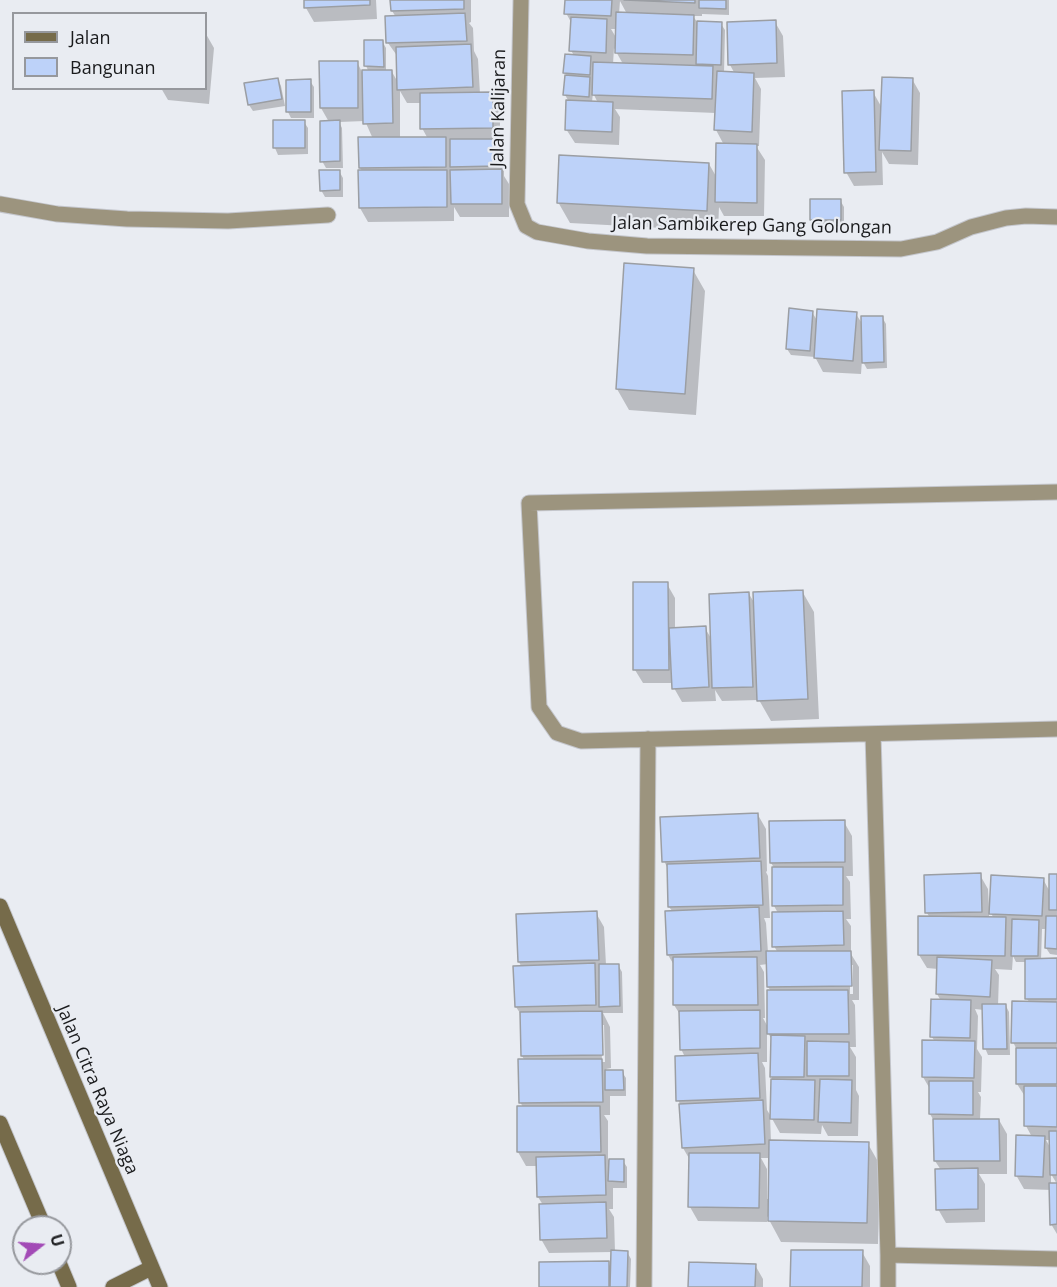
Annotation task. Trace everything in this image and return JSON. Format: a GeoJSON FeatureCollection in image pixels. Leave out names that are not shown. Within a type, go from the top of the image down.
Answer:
{"type":"FeatureCollection","features":[{"type":"Feature","properties":{"kind":"street","name":"Jalan Kalijaran"},"geometry":{"type":"LineString","coordinates":[[521,0],[517,204],[521,216]]}},
{"type":"Feature","properties":{"kind":"street"},"geometry":{"type":"LineString","coordinates":[[0,204],[57,214],[127,219],[228,221],[328,215]]}},
{"type":"Feature","properties":{"kind":"street","name":"Jalan Sambikerep Gang Golongan"},"geometry":{"type":"LineString","coordinates":[[521,216],[526,226],[537,232],[588,241],[647,246],[810,249],[901,249],[936,242],[970,227],[1006,218],[1057,217]]}},
{"type":"Feature","properties":{"kind":"street"},"geometry":{"type":"LineString","coordinates":[[1057,492],[529,503],[539,707],[557,733],[581,741],[1057,729]]}},
{"type":"Feature","properties":{"kind":"street"},"geometry":{"type":"LineString","coordinates":[[873,734],[888,1287]]}},
{"type":"Feature","properties":{"kind":"street"},"geometry":{"type":"LineString","coordinates":[[644,1287],[648,739]]}},
{"type":"Feature","properties":{"kind":"street","name":"Jalan Citra Raya Niaga"},"geometry":{"type":"LineString","coordinates":[[0,906],[160,1287]]}},
{"type":"Feature","properties":{"kind":"street"},"geometry":{"type":"LineString","coordinates":[[0,1123],[39,1215]]}},
{"type":"Feature","properties":{"kind":"street"},"geometry":{"type":"LineString","coordinates":[[888,1256],[1057,1259]]}},
{"type":"Feature","properties":{"kind":"street"},"geometry":{"type":"LineString","coordinates":[[113,1287],[151,1268]]}},
{"type":"Feature","properties":{"kind":"building"},"geometry":{"type":"Polygon","coordinates":[[[304,0],[370,0],[370,5],[304,8],[304,0]]]}},
{"type":"Feature","properties":{"kind":"building"},"geometry":{"type":"Polygon","coordinates":[[[390,0],[464,0],[464,9],[391,11],[390,0]]]}},
{"type":"Feature","properties":{"kind":"building"},"geometry":{"type":"Polygon","coordinates":[[[565,0],[612,0],[611,16],[564,14],[565,0]]]}},
{"type":"Feature","properties":{"kind":"building"},"geometry":{"type":"Polygon","coordinates":[[[624,0],[695,0],[695,3],[624,0]]]}},
{"type":"Feature","properties":{"kind":"building"},"geometry":{"type":"Polygon","coordinates":[[[699,0],[726,0],[726,9],[699,8],[699,0]]]}},
{"type":"Feature","properties":{"kind":"building"},"geometry":{"type":"Polygon","coordinates":[[[616,12],[694,15],[693,55],[615,53],[616,12]]]}},
{"type":"Feature","properties":{"kind":"building"},"geometry":{"type":"Polygon","coordinates":[[[465,13],[467,41],[386,43],[385,16],[465,13]]]}},
{"type":"Feature","properties":{"kind":"building"},"geometry":{"type":"Polygon","coordinates":[[[571,17],[607,19],[606,53],[569,51],[571,17]]]}},
{"type":"Feature","properties":{"kind":"building"},"geometry":{"type":"Polygon","coordinates":[[[776,20],[777,63],[728,65],[727,22],[776,20]]]}},
{"type":"Feature","properties":{"kind":"building"},"geometry":{"type":"Polygon","coordinates":[[[697,21],[722,22],[721,65],[696,64],[697,21]]]}},
{"type":"Feature","properties":{"kind":"building"},"geometry":{"type":"Polygon","coordinates":[[[364,40],[383,40],[384,67],[364,66],[364,40]]]}},
{"type":"Feature","properties":{"kind":"building"},"geometry":{"type":"Polygon","coordinates":[[[471,44],[473,87],[397,90],[396,47],[471,44]]]}},
{"type":"Feature","properties":{"kind":"building"},"geometry":{"type":"Polygon","coordinates":[[[565,54],[591,56],[590,75],[563,73],[565,54]]]}},
{"type":"Feature","properties":{"kind":"building"},"geometry":{"type":"Polygon","coordinates":[[[319,61],[358,61],[358,108],[320,108],[319,61]]]}},
{"type":"Feature","properties":{"kind":"building"},"geometry":{"type":"Polygon","coordinates":[[[593,62],[713,66],[712,99],[592,95],[593,62]]]}},
{"type":"Feature","properties":{"kind":"building"},"geometry":{"type":"Polygon","coordinates":[[[362,70],[392,70],[393,123],[363,124],[362,70]]]}},
{"type":"Feature","properties":{"kind":"building"},"geometry":{"type":"Polygon","coordinates":[[[717,71],[754,73],[752,132],[714,130],[717,71]]]}},
{"type":"Feature","properties":{"kind":"building"},"geometry":{"type":"Polygon","coordinates":[[[565,75],[590,77],[589,97],[563,95],[565,75]]]}},
{"type":"Feature","properties":{"kind":"building"},"geometry":{"type":"Polygon","coordinates":[[[882,77],[913,78],[911,151],[879,150],[882,77]]]}},
{"type":"Feature","properties":{"kind":"building"},"geometry":{"type":"Polygon","coordinates":[[[278,78],[282,99],[248,105],[244,83],[278,78]]]}},
{"type":"Feature","properties":{"kind":"building"},"geometry":{"type":"Polygon","coordinates":[[[311,79],[311,112],[286,112],[286,80],[311,79]]]}},
{"type":"Feature","properties":{"kind":"building"},"geometry":{"type":"Polygon","coordinates":[[[874,90],[876,172],[844,173],[842,91],[874,90]]]}},
{"type":"Feature","properties":{"kind":"building"},"geometry":{"type":"Polygon","coordinates":[[[493,92],[493,128],[420,129],[420,93],[493,92]]]}},
{"type":"Feature","properties":{"kind":"building"},"geometry":{"type":"Polygon","coordinates":[[[566,100],[613,102],[612,132],[565,130],[566,100]]]}},
{"type":"Feature","properties":{"kind":"building"},"geometry":{"type":"Polygon","coordinates":[[[273,120],[305,120],[305,148],[273,148],[273,120]]]}},
{"type":"Feature","properties":{"kind":"building"},"geometry":{"type":"Polygon","coordinates":[[[340,120],[340,161],[320,162],[320,121],[340,120]]]}},
{"type":"Feature","properties":{"kind":"building"},"geometry":{"type":"Polygon","coordinates":[[[358,137],[446,137],[446,167],[359,168],[358,137]]]}},
{"type":"Feature","properties":{"kind":"building"},"geometry":{"type":"Polygon","coordinates":[[[450,139],[497,139],[497,166],[450,167],[450,139]]]}},
{"type":"Feature","properties":{"kind":"building"},"geometry":{"type":"Polygon","coordinates":[[[716,143],[757,144],[757,203],[715,202],[716,143]]]}},
{"type":"Feature","properties":{"kind":"building"},"geometry":{"type":"Polygon","coordinates":[[[559,155],[709,163],[707,211],[557,203],[559,155]]]}},
{"type":"Feature","properties":{"kind":"building"},"geometry":{"type":"Polygon","coordinates":[[[502,169],[502,204],[451,204],[450,170],[502,169]]]}},
{"type":"Feature","properties":{"kind":"building"},"geometry":{"type":"Polygon","coordinates":[[[319,170],[340,170],[340,190],[320,191],[319,170]]]}},
{"type":"Feature","properties":{"kind":"building"},"geometry":{"type":"Polygon","coordinates":[[[358,170],[447,170],[447,207],[359,208],[358,170]]]}},
{"type":"Feature","properties":{"kind":"building"},"geometry":{"type":"Polygon","coordinates":[[[810,199],[841,199],[841,220],[810,220],[810,199]]]}},
{"type":"Feature","properties":{"kind":"building"},"geometry":{"type":"Polygon","coordinates":[[[624,263],[694,268],[685,394],[616,389],[624,263]]]}},
{"type":"Feature","properties":{"kind":"building"},"geometry":{"type":"Polygon","coordinates":[[[789,308],[813,311],[810,351],[786,349],[789,308]]]}},
{"type":"Feature","properties":{"kind":"building"},"geometry":{"type":"Polygon","coordinates":[[[817,309],[857,312],[853,361],[814,358],[817,309]]]}},
{"type":"Feature","properties":{"kind":"building"},"geometry":{"type":"Polygon","coordinates":[[[861,316],[883,316],[884,362],[862,363],[861,316]]]}},
{"type":"Feature","properties":{"kind":"building"},"geometry":{"type":"Polygon","coordinates":[[[633,582],[668,582],[669,670],[633,670],[633,582]]]}},
{"type":"Feature","properties":{"kind":"building"},"geometry":{"type":"Polygon","coordinates":[[[803,590],[808,699],[757,701],[753,592],[803,590]]]}},
{"type":"Feature","properties":{"kind":"building"},"geometry":{"type":"Polygon","coordinates":[[[749,592],[753,687],[712,688],[709,594],[749,592]]]}},
{"type":"Feature","properties":{"kind":"building"},"geometry":{"type":"Polygon","coordinates":[[[706,626],[709,687],[672,689],[669,628],[706,626]]]}},
{"type":"Feature","properties":{"kind":"building"},"geometry":{"type":"Polygon","coordinates":[[[758,813],[760,858],[662,862],[660,817],[758,813]]]}},
{"type":"Feature","properties":{"kind":"building"},"geometry":{"type":"Polygon","coordinates":[[[845,820],[845,862],[770,863],[769,821],[845,820]]]}},
{"type":"Feature","properties":{"kind":"building"},"geometry":{"type":"Polygon","coordinates":[[[761,861],[763,905],[668,907],[667,864],[761,861]]]}},
{"type":"Feature","properties":{"kind":"building"},"geometry":{"type":"Polygon","coordinates":[[[772,867],[843,867],[843,905],[772,906],[772,867]]]}},
{"type":"Feature","properties":{"kind":"building"},"geometry":{"type":"Polygon","coordinates":[[[981,873],[982,912],[925,913],[924,875],[981,873]]]}},
{"type":"Feature","properties":{"kind":"building"},"geometry":{"type":"Polygon","coordinates":[[[1049,874],[1057,874],[1057,910],[1049,910],[1049,874]]]}},
{"type":"Feature","properties":{"kind":"building"},"geometry":{"type":"Polygon","coordinates":[[[991,875],[1044,878],[1042,916],[989,914],[991,875]]]}},
{"type":"Feature","properties":{"kind":"building"},"geometry":{"type":"Polygon","coordinates":[[[759,907],[761,951],[667,955],[665,911],[759,907]]]}},
{"type":"Feature","properties":{"kind":"building"},"geometry":{"type":"Polygon","coordinates":[[[597,911],[599,960],[518,962],[516,914],[597,911]]]}},
{"type":"Feature","properties":{"kind":"building"},"geometry":{"type":"Polygon","coordinates":[[[843,911],[844,945],[772,947],[772,912],[843,911]]]}},
{"type":"Feature","properties":{"kind":"building"},"geometry":{"type":"Polygon","coordinates":[[[918,916],[1006,917],[1005,956],[918,955],[918,916]]]}},
{"type":"Feature","properties":{"kind":"building"},"geometry":{"type":"Polygon","coordinates":[[[1046,916],[1057,916],[1057,949],[1045,948],[1046,916]]]}},
{"type":"Feature","properties":{"kind":"building"},"geometry":{"type":"Polygon","coordinates":[[[1012,919],[1039,920],[1038,956],[1011,956],[1012,919]]]}},
{"type":"Feature","properties":{"kind":"building"},"geometry":{"type":"Polygon","coordinates":[[[766,951],[851,951],[852,986],[767,987],[766,951]]]}},
{"type":"Feature","properties":{"kind":"building"},"geometry":{"type":"Polygon","coordinates":[[[673,957],[757,957],[758,1005],[673,1005],[673,957]]]}},
{"type":"Feature","properties":{"kind":"building"},"geometry":{"type":"Polygon","coordinates":[[[937,957],[992,960],[990,997],[936,994],[937,957]]]}},
{"type":"Feature","properties":{"kind":"building"},"geometry":{"type":"Polygon","coordinates":[[[1057,958],[1057,999],[1025,999],[1025,959],[1057,958]]]}},
{"type":"Feature","properties":{"kind":"building"},"geometry":{"type":"Polygon","coordinates":[[[595,963],[596,1005],[515,1007],[513,966],[595,963]]]}},
{"type":"Feature","properties":{"kind":"building"},"geometry":{"type":"Polygon","coordinates":[[[599,964],[619,964],[620,1006],[599,1007],[599,964]]]}},
{"type":"Feature","properties":{"kind":"building"},"geometry":{"type":"Polygon","coordinates":[[[767,990],[848,990],[849,1034],[767,1034],[767,990]]]}},
{"type":"Feature","properties":{"kind":"building"},"geometry":{"type":"Polygon","coordinates":[[[931,999],[971,1000],[970,1038],[930,1037],[931,999]]]}},
{"type":"Feature","properties":{"kind":"building"},"geometry":{"type":"Polygon","coordinates":[[[1012,1001],[1057,1002],[1057,1043],[1011,1043],[1012,1001]]]}},
{"type":"Feature","properties":{"kind":"building"},"geometry":{"type":"Polygon","coordinates":[[[982,1004],[1006,1004],[1007,1049],[983,1049],[982,1004]]]}},
{"type":"Feature","properties":{"kind":"building"},"geometry":{"type":"Polygon","coordinates":[[[760,1010],[760,1048],[680,1050],[679,1011],[760,1010]]]}},
{"type":"Feature","properties":{"kind":"building"},"geometry":{"type":"Polygon","coordinates":[[[602,1011],[603,1055],[521,1056],[520,1012],[602,1011]]]}},
{"type":"Feature","properties":{"kind":"building"},"geometry":{"type":"Polygon","coordinates":[[[771,1035],[805,1036],[804,1077],[770,1077],[771,1035]]]}},
{"type":"Feature","properties":{"kind":"building"},"geometry":{"type":"Polygon","coordinates":[[[922,1040],[975,1041],[974,1078],[922,1077],[922,1040]]]}},
{"type":"Feature","properties":{"kind":"building"},"geometry":{"type":"Polygon","coordinates":[[[807,1041],[849,1042],[849,1076],[807,1076],[807,1041]]]}},
{"type":"Feature","properties":{"kind":"building"},"geometry":{"type":"Polygon","coordinates":[[[1016,1048],[1057,1048],[1057,1084],[1016,1084],[1016,1048]]]}},
{"type":"Feature","properties":{"kind":"building"},"geometry":{"type":"Polygon","coordinates":[[[758,1053],[760,1098],[676,1101],[675,1056],[758,1053]]]}},
{"type":"Feature","properties":{"kind":"building"},"geometry":{"type":"Polygon","coordinates":[[[518,1059],[602,1059],[603,1102],[519,1103],[518,1059]]]}},
{"type":"Feature","properties":{"kind":"building"},"geometry":{"type":"Polygon","coordinates":[[[605,1070],[623,1070],[624,1090],[605,1090],[605,1070]]]}},
{"type":"Feature","properties":{"kind":"building"},"geometry":{"type":"Polygon","coordinates":[[[771,1079],[815,1080],[814,1120],[770,1119],[771,1079]]]}},
{"type":"Feature","properties":{"kind":"building"},"geometry":{"type":"Polygon","coordinates":[[[820,1079],[852,1080],[851,1123],[818,1122],[820,1079]]]}},
{"type":"Feature","properties":{"kind":"building"},"geometry":{"type":"Polygon","coordinates":[[[929,1081],[973,1081],[973,1115],[929,1114],[929,1081]]]}},
{"type":"Feature","properties":{"kind":"building"},"geometry":{"type":"Polygon","coordinates":[[[1024,1086],[1057,1086],[1057,1127],[1024,1126],[1024,1086]]]}},
{"type":"Feature","properties":{"kind":"building"},"geometry":{"type":"Polygon","coordinates":[[[763,1100],[765,1144],[682,1148],[679,1104],[763,1100]]]}},
{"type":"Feature","properties":{"kind":"building"},"geometry":{"type":"Polygon","coordinates":[[[517,1106],[600,1106],[601,1152],[517,1152],[517,1106]]]}},
{"type":"Feature","properties":{"kind":"building"},"geometry":{"type":"Polygon","coordinates":[[[933,1119],[999,1119],[1000,1161],[934,1161],[933,1119]]]}},
{"type":"Feature","properties":{"kind":"building"},"geometry":{"type":"Polygon","coordinates":[[[1049,1131],[1057,1131],[1057,1175],[1050,1175],[1049,1131]]]}},
{"type":"Feature","properties":{"kind":"building"},"geometry":{"type":"Polygon","coordinates":[[[1016,1135],[1045,1136],[1043,1177],[1015,1176],[1016,1135]]]}},
{"type":"Feature","properties":{"kind":"building"},"geometry":{"type":"Polygon","coordinates":[[[769,1140],[869,1142],[867,1223],[768,1221],[769,1140]]]}},
{"type":"Feature","properties":{"kind":"building"},"geometry":{"type":"Polygon","coordinates":[[[689,1153],[760,1153],[759,1208],[688,1207],[689,1153]]]}},
{"type":"Feature","properties":{"kind":"building"},"geometry":{"type":"Polygon","coordinates":[[[605,1155],[606,1195],[537,1197],[536,1157],[605,1155]]]}},
{"type":"Feature","properties":{"kind":"building"},"geometry":{"type":"Polygon","coordinates":[[[609,1159],[624,1159],[624,1182],[608,1181],[609,1159]]]}},
{"type":"Feature","properties":{"kind":"building"},"geometry":{"type":"Polygon","coordinates":[[[978,1168],[978,1209],[936,1210],[935,1169],[978,1168]]]}},
{"type":"Feature","properties":{"kind":"building"},"geometry":{"type":"Polygon","coordinates":[[[1049,1183],[1057,1183],[1057,1224],[1050,1225],[1049,1183]]]}},
{"type":"Feature","properties":{"kind":"building"},"geometry":{"type":"Polygon","coordinates":[[[606,1202],[607,1238],[540,1240],[539,1204],[606,1202]]]}},
{"type":"Feature","properties":{"kind":"building"},"geometry":{"type":"Polygon","coordinates":[[[611,1250],[628,1251],[627,1287],[610,1287],[611,1250]]]}},
{"type":"Feature","properties":{"kind":"building"},"geometry":{"type":"Polygon","coordinates":[[[791,1250],[863,1250],[862,1287],[790,1287],[791,1250]]]}},
{"type":"Feature","properties":{"kind":"building"},"geometry":{"type":"Polygon","coordinates":[[[609,1261],[609,1287],[539,1287],[539,1262],[609,1261]]]}},
{"type":"Feature","properties":{"kind":"building"},"geometry":{"type":"Polygon","coordinates":[[[689,1262],[756,1264],[755,1287],[688,1287],[689,1262]]]}}]}
